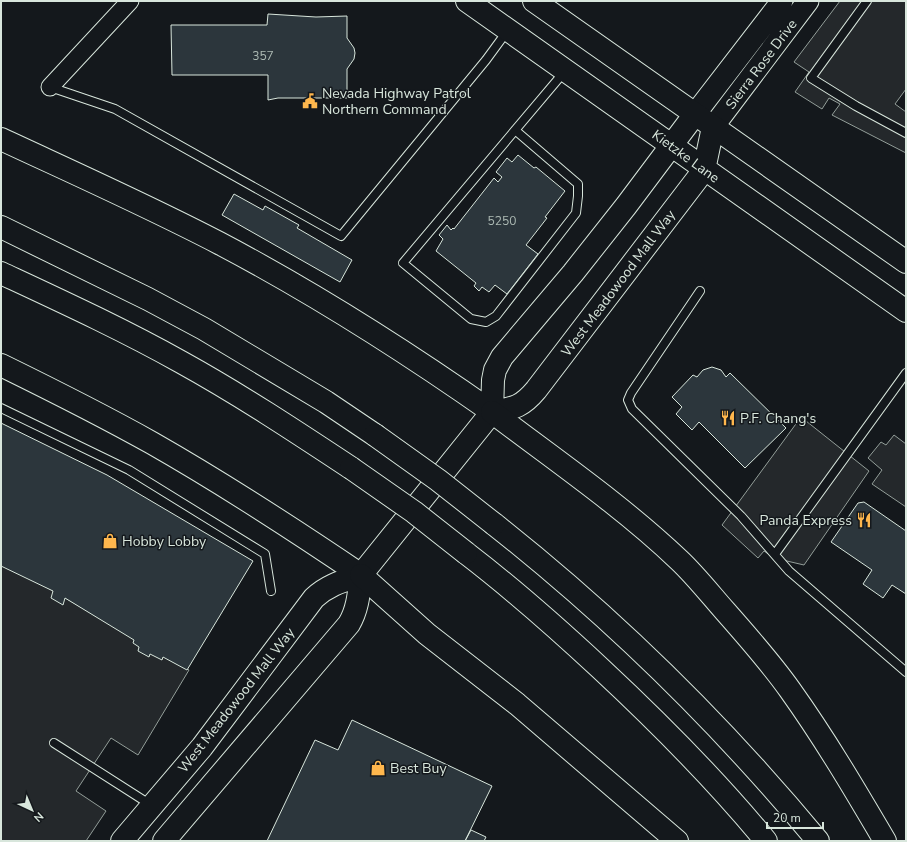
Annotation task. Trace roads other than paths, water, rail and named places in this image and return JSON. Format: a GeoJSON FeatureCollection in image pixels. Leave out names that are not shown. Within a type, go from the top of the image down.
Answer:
{"type":"FeatureCollection","features":[{"type":"Feature","properties":{"kind":"main road","name":"Kietzke Lane"},"geometry":{"type":"LineString","coordinates":[[467,1],[906,312]]}},
{"type":"Feature","properties":{"kind":"main road"},"geometry":{"type":"LineString","coordinates":[[534,1],[906,262]]}},
{"type":"Feature","properties":{"kind":"main road"},"geometry":{"type":"LineString","coordinates":[[164,841],[349,624],[353,617],[358,600],[361,575],[492,412],[493,380],[495,370],[502,357],[573,273],[626,206],[695,114]]}},
{"type":"Feature","properties":{"kind":"main road","name":"West Meadowood Mall Way"},"geometry":{"type":"LineString","coordinates":[[492,412],[516,408],[534,392],[704,170],[713,127]]}},
{"type":"Feature","properties":{"kind":"main road"},"geometry":{"type":"LineString","coordinates":[[1,138],[176,221],[262,267],[358,323],[445,379],[586,482],[640,525],[680,561],[750,639],[790,690],[843,769],[885,841]]}},
{"type":"Feature","properties":{"kind":"main road"},"geometry":{"type":"LineString","coordinates":[[1,226],[148,299],[204,329],[326,402],[438,480],[539,559],[641,650],[712,721],[765,778],[818,841]]}},
{"type":"Feature","properties":{"kind":"main road"},"geometry":{"type":"LineString","coordinates":[[1,273],[89,314],[180,362],[246,400],[351,468],[414,512],[524,600],[626,692],[696,763],[766,841]]}},
{"type":"Feature","properties":{"kind":"main road"},"geometry":{"type":"LineString","coordinates":[[1,365],[70,399],[158,446],[285,524],[361,575],[427,634],[517,704],[677,841]]}},
{"type":"Feature","properties":{"kind":"main road","name":"West Meadowood Mall Way"},"geometry":{"type":"LineString","coordinates":[[122,841],[207,742],[314,598],[322,590],[333,584],[361,575]]}},
{"type":"Feature","properties":{"kind":"street"},"geometry":{"type":"LineString","coordinates":[[50,87],[130,1]]}},
{"type":"Feature","properties":{"kind":"street","name":"Sierra Rose Drive"},"geometry":{"type":"LineString","coordinates":[[695,114],[782,1]]}},
{"type":"Feature","properties":{"kind":"street","name":"Sierra Rose Drive"},"geometry":{"type":"LineString","coordinates":[[713,127],[808,1]]}},
{"type":"Feature","properties":{"kind":"lane"},"geometry":{"type":"LineString","coordinates":[[868,1],[811,78],[856,106],[906,133]]}},
{"type":"Feature","properties":{"kind":"lane"},"geometry":{"type":"LineString","coordinates":[[50,87],[115,109],[341,236],[486,60],[508,30]]}},
{"type":"Feature","properties":{"kind":"lane"},"geometry":{"type":"LineString","coordinates":[[514,130],[578,184],[576,214],[496,316],[486,322],[471,319],[403,263],[514,130],[565,70]]}},
{"type":"Feature","properties":{"kind":"lane"},"geometry":{"type":"LineString","coordinates":[[700,291],[631,393],[628,400],[632,409],[741,516],[789,571],[906,672]]}},
{"type":"Feature","properties":{"kind":"lane"},"geometry":{"type":"LineString","coordinates":[[775,554],[906,373]]}},
{"type":"Feature","properties":{"kind":"lane"},"geometry":{"type":"LineString","coordinates":[[1,408],[129,470],[265,554],[271,591]]}},
{"type":"Feature","properties":{"kind":"lane"},"geometry":{"type":"LineString","coordinates":[[54,743],[152,806]]}},
{"type":"Feature","properties":{"kind":"place","name":"Nevada Highway Patrol Northern Command"},"geometry":{"type":"Point","coordinates":[310,101]}},
{"type":"Feature","properties":{"kind":"place","name":"P.F. Chang's"},"geometry":{"type":"Point","coordinates":[728,418]}},
{"type":"Feature","properties":{"kind":"place","name":"Panda Express"},"geometry":{"type":"Point","coordinates":[864,520]}},
{"type":"Feature","properties":{"kind":"place","name":"Hobby Lobby"},"geometry":{"type":"Point","coordinates":[110,541]}},
{"type":"Feature","properties":{"kind":"place","name":"Best Buy"},"geometry":{"type":"Point","coordinates":[378,768]}}]}
